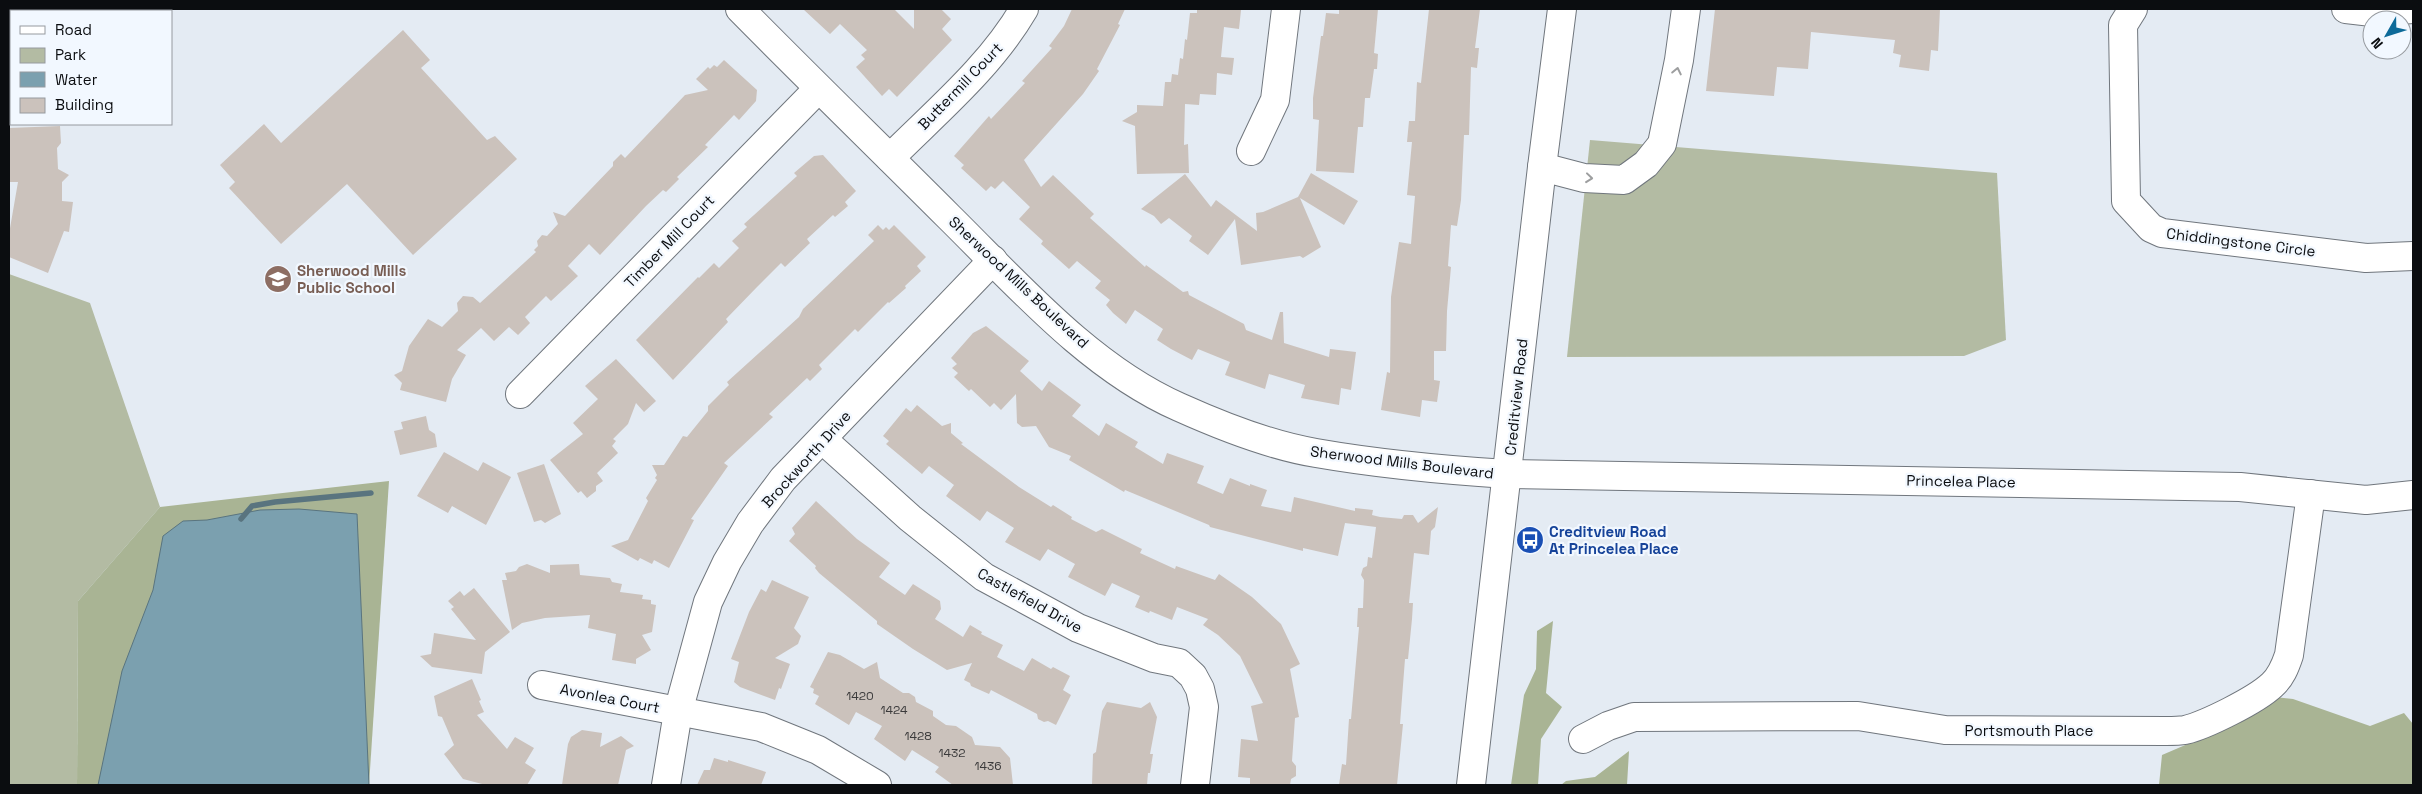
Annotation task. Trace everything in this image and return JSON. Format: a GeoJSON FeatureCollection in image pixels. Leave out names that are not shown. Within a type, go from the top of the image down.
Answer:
{"type":"FeatureCollection","features":[{"type":"Feature","properties":{"kind":"street","name":"Sherwood Mills Boulevard"},"geometry":{"type":"LineString","coordinates":[[740,9],[818,89],[1048,314],[1091,351],[1135,384],[1178,407],[1276,443],[1315,453],[1469,472],[1507,474]]}},
{"type":"Feature","properties":{"kind":"street","name":"Buttermill Court"},"geometry":{"type":"LineString","coordinates":[[890,158],[978,70],[1008,36],[1024,9]]}},
{"type":"Feature","properties":{"kind":"street"},"geometry":{"type":"LineString","coordinates":[[1251,151],[1275,100],[1286,9]]}},
{"type":"Feature","properties":{"kind":"street","name":"Creditview Road"},"geometry":{"type":"LineString","coordinates":[[1471,785],[1562,9]]}},
{"type":"Feature","properties":{"kind":"street"},"geometry":{"type":"LineString","coordinates":[[1542,167],[1584,178],[1624,180],[1646,164],[1662,144],[1679,60],[1686,9]]}},
{"type":"Feature","properties":{"kind":"street","name":"Chiddingstone Circle"},"geometry":{"type":"LineString","coordinates":[[2133,9],[2123,25],[2126,201],[2151,228],[2162,234],[2366,258],[2413,256]]}},
{"type":"Feature","properties":{"kind":"street"},"geometry":{"type":"LineString","coordinates":[[2346,9],[2372,12],[2413,9]]}},
{"type":"Feature","properties":{"kind":"street","name":"Timber Mill Court"},"geometry":{"type":"LineString","coordinates":[[520,394],[818,89]]}},
{"type":"Feature","properties":{"kind":"street","name":"Brockworth Drive"},"geometry":{"type":"LineString","coordinates":[[666,785],[678,712],[708,602],[727,562],[750,523],[783,479],[993,260]]}},
{"type":"Feature","properties":{"kind":"street","name":"Castlefield Drive"},"geometry":{"type":"LineString","coordinates":[[822,439],[910,518],[984,577],[1078,628],[1154,658],[1179,663],[1193,676],[1200,689],[1204,707],[1195,785]]}},
{"type":"Feature","properties":{"kind":"street","name":"Princelea Place"},"geometry":{"type":"LineString","coordinates":[[1507,474],[2240,486],[2366,500],[2413,495]]}},
{"type":"Feature","properties":{"kind":"street","name":"Portsmouth Place"},"geometry":{"type":"LineString","coordinates":[[1582,739],[1608,726],[1634,717],[1858,716],[1945,730],[2166,732],[2199,726],[2254,697],[2272,685],[2284,670],[2289,655],[2311,494]]}},
{"type":"Feature","properties":{"kind":"street","name":"Avonlea Court"},"geometry":{"type":"LineString","coordinates":[[542,685],[761,728],[818,750],[877,785]]}},
{"type":"Feature","properties":{"kind":"green space"},"geometry":{"type":"Polygon","coordinates":[[[1590,140],[1997,173],[2006,340],[1964,356],[1567,357],[1590,140]]]}},
{"type":"Feature","properties":{"kind":"green space"},"geometry":{"type":"Polygon","coordinates":[[[9,274],[90,303],[160,507],[78,601],[77,785],[9,785],[9,274]]]}},
{"type":"Feature","properties":{"kind":"green space"},"geometry":{"type":"Polygon","coordinates":[[[389,481],[369,785],[77,785],[78,601],[160,507],[389,481]]]}},
{"type":"Feature","properties":{"kind":"green space"},"geometry":{"type":"Polygon","coordinates":[[[1553,621],[1546,693],[1562,707],[1541,739],[1538,785],[1511,785],[1524,695],[1536,669],[1537,631],[1553,621]]]}},
{"type":"Feature","properties":{"kind":"green space"},"geometry":{"type":"Polygon","coordinates":[[[2275,697],[2293,699],[2370,726],[2404,713],[2413,724],[2413,785],[2159,785],[2162,755],[2204,737],[2275,697]]]}},
{"type":"Feature","properties":{"kind":"green space"},"geometry":{"type":"Polygon","coordinates":[[[1629,751],[1627,785],[1561,785],[1566,781],[1595,777],[1629,751]]]}},
{"type":"Feature","properties":{"kind":"water"},"geometry":{"type":"Polygon","coordinates":[[[299,509],[357,514],[369,785],[98,785],[122,671],[153,590],[163,536],[183,521],[207,520],[260,510],[299,509]]]}},
{"type":"Feature","properties":{"kind":"building"},"geometry":{"type":"Polygon","coordinates":[[[803,9],[894,9],[914,29],[914,9],[941,9],[951,19],[942,29],[952,40],[897,97],[889,89],[882,96],[856,67],[865,59],[861,55],[867,50],[840,24],[830,34],[803,9]]]}},
{"type":"Feature","properties":{"kind":"building"},"geometry":{"type":"Polygon","coordinates":[[[1072,9],[1125,9],[1118,24],[1120,25],[1097,69],[1099,71],[1083,94],[1024,160],[1041,187],[1053,175],[1094,214],[1090,218],[1145,267],[1146,265],[1183,292],[1188,291],[1189,295],[1244,324],[1246,330],[1272,340],[1280,312],[1283,312],[1284,343],[1329,357],[1330,349],[1356,352],[1351,390],[1341,388],[1339,405],[1301,398],[1305,385],[1269,374],[1265,389],[1225,375],[1230,362],[1198,349],[1192,360],[1157,340],[1163,329],[1135,310],[1126,324],[1106,305],[1110,300],[1095,288],[1101,281],[1077,261],[1069,269],[1041,244],[1043,241],[1019,219],[1030,207],[1003,181],[995,189],[991,186],[986,191],[961,168],[964,165],[954,156],[989,116],[991,119],[1025,83],[1022,81],[1052,48],[1049,46],[1064,26],[1072,9]]]}},
{"type":"Feature","properties":{"kind":"building"},"geometry":{"type":"Polygon","coordinates":[[[1197,9],[1241,10],[1239,29],[1224,27],[1221,57],[1234,58],[1232,75],[1217,73],[1216,95],[1200,94],[1199,105],[1185,104],[1184,145],[1188,144],[1189,173],[1137,174],[1135,126],[1122,121],[1137,112],[1137,105],[1163,106],[1165,82],[1171,82],[1172,74],[1178,75],[1180,58],[1183,59],[1185,39],[1187,40],[1190,13],[1197,13],[1197,9]]]}},
{"type":"Feature","properties":{"kind":"building"},"geometry":{"type":"Polygon","coordinates":[[[1339,9],[1378,9],[1374,53],[1378,54],[1377,69],[1374,69],[1370,98],[1365,98],[1363,127],[1358,127],[1354,173],[1316,171],[1319,120],[1313,119],[1313,98],[1321,36],[1323,36],[1326,13],[1339,14],[1339,9]]]}},
{"type":"Feature","properties":{"kind":"building"},"geometry":{"type":"Polygon","coordinates":[[[1429,9],[1480,9],[1475,48],[1479,48],[1477,68],[1471,67],[1469,135],[1464,135],[1461,200],[1457,226],[1451,225],[1448,266],[1451,267],[1446,351],[1434,351],[1434,380],[1440,381],[1437,402],[1422,400],[1420,417],[1381,410],[1387,372],[1390,373],[1391,297],[1399,242],[1411,244],[1415,196],[1407,195],[1412,142],[1407,142],[1409,121],[1415,121],[1417,82],[1421,83],[1429,9]]]}},
{"type":"Feature","properties":{"kind":"building"},"geometry":{"type":"Polygon","coordinates":[[[1715,9],[1940,9],[1938,51],[1931,50],[1929,71],[1899,67],[1901,55],[1893,53],[1895,40],[1811,32],[1808,69],[1777,67],[1774,96],[1706,91],[1715,9]]]}},
{"type":"Feature","properties":{"kind":"building"},"geometry":{"type":"Polygon","coordinates":[[[403,30],[430,60],[421,68],[487,140],[495,136],[517,159],[413,255],[347,184],[281,244],[229,188],[235,182],[220,165],[264,124],[281,143],[403,30]]]}},
{"type":"Feature","properties":{"kind":"building"},"geometry":{"type":"Polygon","coordinates":[[[724,60],[757,90],[756,101],[739,120],[734,115],[705,145],[708,147],[677,177],[679,179],[666,192],[663,190],[646,206],[600,255],[589,244],[568,266],[578,276],[551,301],[546,296],[525,317],[530,323],[518,335],[509,327],[494,341],[481,328],[457,350],[466,355],[452,379],[446,402],[400,390],[402,383],[394,375],[402,371],[409,346],[428,319],[442,327],[458,311],[457,303],[463,296],[473,297],[480,303],[536,252],[534,250],[538,246],[537,241],[542,235],[547,236],[558,224],[553,212],[565,216],[613,166],[613,162],[621,154],[625,158],[685,95],[708,90],[696,79],[708,67],[710,69],[714,65],[717,67],[724,60]]]}},
{"type":"Feature","properties":{"kind":"building"},"geometry":{"type":"Polygon","coordinates":[[[60,126],[61,143],[57,148],[58,169],[69,175],[62,182],[62,201],[73,202],[69,232],[64,231],[48,273],[9,257],[9,234],[18,182],[9,182],[9,128],[60,126]]]}},
{"type":"Feature","properties":{"kind":"building"},"geometry":{"type":"Polygon","coordinates":[[[823,155],[856,191],[845,202],[848,206],[835,217],[833,215],[807,239],[810,243],[785,267],[781,263],[726,319],[728,322],[673,380],[636,340],[698,277],[714,263],[719,268],[739,248],[732,241],[747,227],[744,224],[797,176],[794,173],[814,156],[823,155]]]}},
{"type":"Feature","properties":{"kind":"building"},"geometry":{"type":"Polygon","coordinates":[[[1311,173],[1358,201],[1344,225],[1300,198],[1321,247],[1303,258],[1300,256],[1241,265],[1235,219],[1208,255],[1189,241],[1192,236],[1169,218],[1161,224],[1154,216],[1141,209],[1185,174],[1211,207],[1216,200],[1257,231],[1256,213],[1263,212],[1298,197],[1311,173]]]}},
{"type":"Feature","properties":{"kind":"building"},"geometry":{"type":"Polygon","coordinates":[[[878,225],[883,230],[886,227],[889,230],[894,225],[926,257],[917,266],[921,271],[905,286],[906,288],[888,302],[858,332],[855,329],[819,365],[822,369],[810,381],[807,378],[769,414],[773,417],[724,463],[728,466],[691,519],[694,520],[669,568],[654,560],[652,564],[640,558],[638,561],[611,546],[628,540],[648,501],[646,498],[657,480],[655,478],[657,475],[652,465],[664,465],[683,436],[687,437],[708,411],[708,406],[729,385],[727,382],[799,317],[803,309],[874,241],[868,235],[878,225]]]}},
{"type":"Feature","properties":{"kind":"building"},"geometry":{"type":"Polygon","coordinates":[[[986,326],[1029,361],[1020,371],[1042,391],[1049,381],[1081,405],[1072,416],[1099,436],[1106,423],[1138,442],[1135,447],[1163,464],[1167,453],[1204,466],[1197,483],[1223,494],[1230,478],[1267,490],[1261,506],[1291,512],[1294,497],[1355,511],[1355,508],[1373,510],[1372,515],[1380,517],[1402,519],[1404,515],[1413,515],[1418,523],[1438,507],[1435,527],[1431,531],[1429,555],[1414,553],[1409,603],[1413,603],[1412,619],[1408,659],[1405,659],[1400,724],[1403,724],[1397,785],[1339,785],[1342,764],[1346,765],[1349,719],[1351,719],[1359,627],[1357,627],[1358,608],[1363,608],[1364,580],[1361,575],[1363,568],[1367,566],[1368,557],[1372,558],[1376,527],[1345,523],[1338,556],[1303,548],[1303,551],[1210,527],[1125,490],[1124,492],[1069,460],[1071,456],[1049,447],[1036,426],[1022,427],[1017,423],[1016,394],[1001,410],[994,403],[990,407],[971,389],[969,391],[954,377],[958,373],[952,368],[957,364],[951,358],[973,333],[986,326]]]}},
{"type":"Feature","properties":{"kind":"building"},"geometry":{"type":"Polygon","coordinates":[[[616,359],[656,401],[644,412],[636,403],[628,424],[613,439],[616,441],[612,446],[618,453],[597,473],[603,481],[596,486],[596,491],[587,498],[581,491],[578,493],[550,460],[583,434],[573,423],[598,399],[585,386],[616,359]]]}},
{"type":"Feature","properties":{"kind":"building"},"geometry":{"type":"Polygon","coordinates":[[[917,405],[942,426],[951,423],[951,433],[963,443],[961,444],[1019,487],[1051,507],[1053,505],[1072,517],[1071,519],[1096,532],[1102,529],[1142,549],[1140,553],[1175,569],[1176,566],[1215,580],[1219,574],[1252,597],[1281,624],[1300,664],[1290,669],[1299,717],[1295,718],[1292,761],[1296,766],[1296,776],[1291,779],[1290,785],[1250,785],[1250,778],[1238,777],[1241,739],[1258,741],[1251,706],[1263,703],[1240,656],[1218,635],[1203,625],[1208,619],[1177,607],[1172,620],[1150,611],[1149,613],[1135,607],[1140,596],[1112,583],[1105,596],[1068,577],[1075,564],[1048,549],[1040,561],[1005,542],[1014,528],[987,511],[980,521],[946,496],[954,485],[929,466],[922,474],[886,444],[889,441],[883,436],[906,408],[911,412],[917,405]]]}},
{"type":"Feature","properties":{"kind":"building"},"geometry":{"type":"Polygon","coordinates":[[[426,416],[429,430],[435,434],[437,447],[400,455],[394,431],[403,429],[401,422],[426,416]]]}},
{"type":"Feature","properties":{"kind":"building"},"geometry":{"type":"Polygon","coordinates":[[[444,452],[478,471],[483,462],[511,477],[486,525],[452,506],[448,513],[417,496],[444,452]]]}},
{"type":"Feature","properties":{"kind":"building"},"geometry":{"type":"Polygon","coordinates":[[[544,464],[561,514],[545,523],[541,520],[534,522],[517,473],[544,464]]]}},
{"type":"Feature","properties":{"kind":"building"},"geometry":{"type":"Polygon","coordinates":[[[816,501],[857,539],[890,563],[879,577],[905,595],[913,584],[940,601],[941,609],[935,619],[963,637],[970,625],[982,632],[981,634],[1003,645],[997,657],[1024,671],[1032,658],[1051,669],[1053,667],[1070,676],[1063,690],[1071,695],[1056,725],[1038,719],[1037,714],[991,690],[989,694],[971,686],[970,683],[964,680],[972,663],[947,670],[913,649],[877,624],[877,621],[819,573],[815,568],[816,566],[789,541],[795,534],[792,528],[816,501]]]}},
{"type":"Feature","properties":{"kind":"building"},"geometry":{"type":"Polygon","coordinates":[[[527,564],[550,573],[550,565],[579,564],[580,575],[610,578],[612,582],[622,584],[620,592],[643,595],[642,599],[651,600],[651,604],[656,605],[652,632],[642,635],[651,650],[636,659],[636,664],[612,660],[616,634],[588,628],[590,615],[545,618],[522,623],[512,630],[502,580],[507,580],[505,573],[516,571],[519,567],[527,564]]]}},
{"type":"Feature","properties":{"kind":"building"},"geometry":{"type":"Polygon","coordinates":[[[772,580],[809,597],[794,628],[801,636],[798,644],[775,658],[790,664],[775,700],[740,687],[734,682],[739,662],[731,659],[749,612],[761,589],[766,592],[772,580]]]}},
{"type":"Feature","properties":{"kind":"building"},"geometry":{"type":"Polygon","coordinates":[[[474,588],[510,632],[485,652],[482,674],[432,667],[420,656],[431,654],[434,633],[476,640],[451,609],[454,607],[448,601],[460,591],[464,596],[474,588]]]}},
{"type":"Feature","properties":{"kind":"building"},"geometry":{"type":"Polygon","coordinates":[[[828,652],[840,655],[864,669],[877,662],[880,678],[903,693],[909,693],[915,697],[916,702],[933,711],[933,716],[946,725],[956,726],[972,737],[975,745],[1000,747],[1010,758],[1013,785],[953,785],[935,772],[939,767],[912,750],[905,761],[874,739],[882,726],[856,712],[849,725],[815,704],[819,696],[813,693],[814,689],[810,687],[828,652]]]}},
{"type":"Feature","properties":{"kind":"building"},"geometry":{"type":"Polygon","coordinates":[[[472,679],[484,712],[477,715],[507,749],[515,737],[534,748],[525,763],[536,770],[527,785],[486,785],[463,779],[444,754],[454,745],[442,717],[438,716],[434,696],[472,679]]]}},
{"type":"Feature","properties":{"kind":"building"},"geometry":{"type":"Polygon","coordinates":[[[1107,702],[1141,708],[1150,702],[1157,717],[1150,754],[1153,754],[1147,785],[1092,785],[1093,754],[1096,752],[1102,711],[1107,702]]]}},
{"type":"Feature","properties":{"kind":"building"},"geometry":{"type":"Polygon","coordinates":[[[582,730],[602,733],[600,747],[621,736],[634,746],[626,750],[618,785],[562,785],[568,744],[571,737],[582,730]]]}},
{"type":"Feature","properties":{"kind":"building"},"geometry":{"type":"Polygon","coordinates":[[[714,758],[728,762],[728,760],[766,772],[761,785],[697,785],[704,770],[710,770],[714,758]]]}},
{"type":"Feature","properties":{"kind":"waterway"},"geometry":{"type":"LineString","coordinates":[[241,519],[252,506],[371,493]]}},
{"type":"Feature","properties":{"kind":"place","name":"Sherwood Mills Public School"},"geometry":{"type":"Point","coordinates":[278,279]}},
{"type":"Feature","properties":{"kind":"place","name":"Creditview Road At Princelea Place"},"geometry":{"type":"Point","coordinates":[1530,540]}}]}
